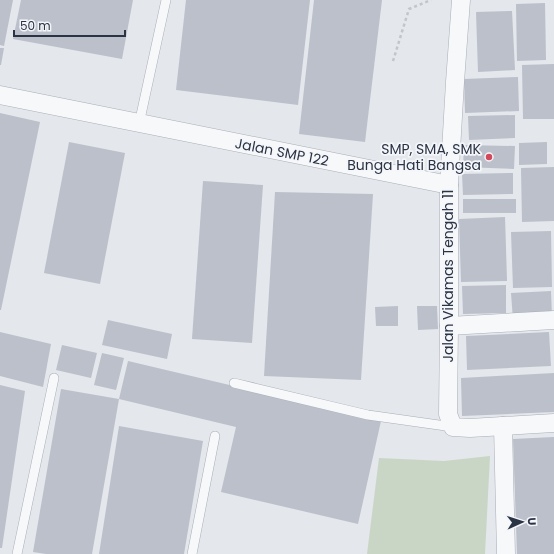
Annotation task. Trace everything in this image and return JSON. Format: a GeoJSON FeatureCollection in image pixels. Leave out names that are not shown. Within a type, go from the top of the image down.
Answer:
{"type":"FeatureCollection","features":[{"type":"Feature","properties":{"kind":"street","name":"Jalan Vikamas Tengah 11"},"geometry":{"type":"LineString","coordinates":[[453,427],[448,414],[448,185],[461,0]]}},
{"type":"Feature","properties":{"kind":"street","name":"Jalan SMP 122"},"geometry":{"type":"LineString","coordinates":[[0,95],[448,185]]}},
{"type":"Feature","properties":{"kind":"street"},"geometry":{"type":"LineString","coordinates":[[449,326],[554,320]]}},
{"type":"Feature","properties":{"kind":"street"},"geometry":{"type":"LineString","coordinates":[[453,427],[470,428],[554,423]]}},
{"type":"Feature","properties":{"kind":"street"},"geometry":{"type":"LineString","coordinates":[[503,426],[506,554]]}},
{"type":"Feature","properties":{"kind":"lane"},"geometry":{"type":"LineString","coordinates":[[139,124],[166,0]]}},
{"type":"Feature","properties":{"kind":"lane"},"geometry":{"type":"LineString","coordinates":[[17,554],[54,378]]}},
{"type":"Feature","properties":{"kind":"lane"},"geometry":{"type":"LineString","coordinates":[[234,383],[368,415],[453,427]]}},
{"type":"Feature","properties":{"kind":"lane"},"geometry":{"type":"LineString","coordinates":[[192,554],[215,436]]}},
{"type":"Feature","properties":{"kind":"path"},"geometry":{"type":"LineString","coordinates":[[393,61],[409,9],[431,0]]}},
{"type":"Feature","properties":{"kind":"green space"},"geometry":{"type":"Polygon","coordinates":[[[490,456],[485,554],[367,554],[379,458],[444,461],[490,456]]]}},
{"type":"Feature","properties":{"kind":"building"},"geometry":{"type":"Polygon","coordinates":[[[0,0],[13,0],[4,46],[0,45],[0,0]]]}},
{"type":"Feature","properties":{"kind":"building"},"geometry":{"type":"Polygon","coordinates":[[[21,0],[133,0],[122,59],[13,39],[21,0]]]}},
{"type":"Feature","properties":{"kind":"building"},"geometry":{"type":"Polygon","coordinates":[[[186,0],[310,0],[298,105],[176,90],[186,0]]]}},
{"type":"Feature","properties":{"kind":"building"},"geometry":{"type":"Polygon","coordinates":[[[314,0],[382,0],[365,142],[299,134],[314,0]]]}},
{"type":"Feature","properties":{"kind":"building"},"geometry":{"type":"Polygon","coordinates":[[[545,3],[546,60],[517,61],[516,4],[545,3]]]}},
{"type":"Feature","properties":{"kind":"building"},"geometry":{"type":"Polygon","coordinates":[[[512,11],[515,70],[478,72],[476,12],[512,11]]]}},
{"type":"Feature","properties":{"kind":"building"},"geometry":{"type":"Polygon","coordinates":[[[0,48],[4,48],[1,65],[0,65],[0,48]]]}},
{"type":"Feature","properties":{"kind":"building"},"geometry":{"type":"Polygon","coordinates":[[[554,64],[554,119],[523,119],[522,65],[554,64]]]}},
{"type":"Feature","properties":{"kind":"building"},"geometry":{"type":"Polygon","coordinates":[[[518,77],[519,111],[465,113],[464,79],[518,77]]]}},
{"type":"Feature","properties":{"kind":"building"},"geometry":{"type":"Polygon","coordinates":[[[0,113],[40,122],[1,310],[0,310],[0,113]]]}},
{"type":"Feature","properties":{"kind":"building"},"geometry":{"type":"Polygon","coordinates":[[[515,115],[515,138],[469,140],[468,116],[515,115]]]}},
{"type":"Feature","properties":{"kind":"building"},"geometry":{"type":"Polygon","coordinates":[[[69,142],[125,153],[100,284],[44,273],[69,142]]]}},
{"type":"Feature","properties":{"kind":"building"},"geometry":{"type":"Polygon","coordinates":[[[547,142],[547,164],[519,165],[519,143],[547,142]]]}},
{"type":"Feature","properties":{"kind":"building","name":"SMP, SMA, SMK Bunga Hati Bangsa"},"geometry":{"type":"Polygon","coordinates":[[[464,145],[515,146],[514,169],[463,167],[464,145]]]}},
{"type":"Feature","properties":{"kind":"building"},"geometry":{"type":"Polygon","coordinates":[[[554,167],[554,221],[522,222],[521,168],[554,167]]]}},
{"type":"Feature","properties":{"kind":"building"},"geometry":{"type":"Polygon","coordinates":[[[513,173],[513,194],[463,195],[462,174],[513,173]]]}},
{"type":"Feature","properties":{"kind":"building"},"geometry":{"type":"Polygon","coordinates":[[[203,181],[263,185],[252,343],[192,339],[203,181]]]}},
{"type":"Feature","properties":{"kind":"building"},"geometry":{"type":"Polygon","coordinates":[[[275,192],[373,194],[361,380],[264,376],[275,192]]]}},
{"type":"Feature","properties":{"kind":"building"},"geometry":{"type":"Polygon","coordinates":[[[463,199],[516,199],[516,213],[463,213],[463,199]]]}},
{"type":"Feature","properties":{"kind":"building"},"geometry":{"type":"Polygon","coordinates":[[[505,217],[507,281],[461,282],[459,219],[505,217]]]}},
{"type":"Feature","properties":{"kind":"building"},"geometry":{"type":"Polygon","coordinates":[[[551,231],[552,287],[513,288],[511,232],[551,231]]]}},
{"type":"Feature","properties":{"kind":"building"},"geometry":{"type":"Polygon","coordinates":[[[506,285],[506,313],[463,314],[462,286],[506,285]]]}},
{"type":"Feature","properties":{"kind":"building"},"geometry":{"type":"Polygon","coordinates":[[[551,291],[552,318],[513,320],[511,293],[551,291]]]}},
{"type":"Feature","properties":{"kind":"building"},"geometry":{"type":"Polygon","coordinates":[[[398,306],[398,326],[376,326],[375,307],[398,306]]]}},
{"type":"Feature","properties":{"kind":"building"},"geometry":{"type":"Polygon","coordinates":[[[417,306],[437,306],[438,329],[418,330],[417,306]]]}},
{"type":"Feature","properties":{"kind":"building"},"geometry":{"type":"Polygon","coordinates":[[[108,320],[172,334],[167,359],[102,345],[108,320]]]}},
{"type":"Feature","properties":{"kind":"building"},"geometry":{"type":"Polygon","coordinates":[[[0,332],[51,344],[43,387],[0,376],[0,332]]]}},
{"type":"Feature","properties":{"kind":"building"},"geometry":{"type":"Polygon","coordinates":[[[549,332],[551,366],[467,370],[466,336],[549,332]]]}},
{"type":"Feature","properties":{"kind":"building"},"geometry":{"type":"Polygon","coordinates":[[[62,345],[97,353],[91,378],[56,370],[62,345]]]}},
{"type":"Feature","properties":{"kind":"building"},"geometry":{"type":"Polygon","coordinates":[[[102,353],[124,358],[116,390],[94,385],[102,353]]]}},
{"type":"Feature","properties":{"kind":"building"},"geometry":{"type":"Polygon","coordinates":[[[128,361],[381,421],[358,524],[221,492],[236,427],[119,399],[128,361]]]}},
{"type":"Feature","properties":{"kind":"building"},"geometry":{"type":"Polygon","coordinates":[[[554,373],[554,412],[462,416],[461,378],[554,373]]]}},
{"type":"Feature","properties":{"kind":"building"},"geometry":{"type":"Polygon","coordinates":[[[0,385],[25,391],[2,548],[0,548],[0,385]]]}},
{"type":"Feature","properties":{"kind":"building"},"geometry":{"type":"Polygon","coordinates":[[[61,389],[119,399],[92,554],[46,554],[33,552],[61,389]]]}},
{"type":"Feature","properties":{"kind":"building"},"geometry":{"type":"Polygon","coordinates":[[[119,426],[203,441],[184,554],[99,554],[119,426]]]}},
{"type":"Feature","properties":{"kind":"building"},"geometry":{"type":"Polygon","coordinates":[[[554,437],[554,554],[517,554],[513,439],[554,437]]]}},
{"type":"Feature","properties":{"kind":"place","name":"SMP, SMA, SMK Bunga Hati Bangsa"},"geometry":{"type":"Point","coordinates":[489,157]}}]}
